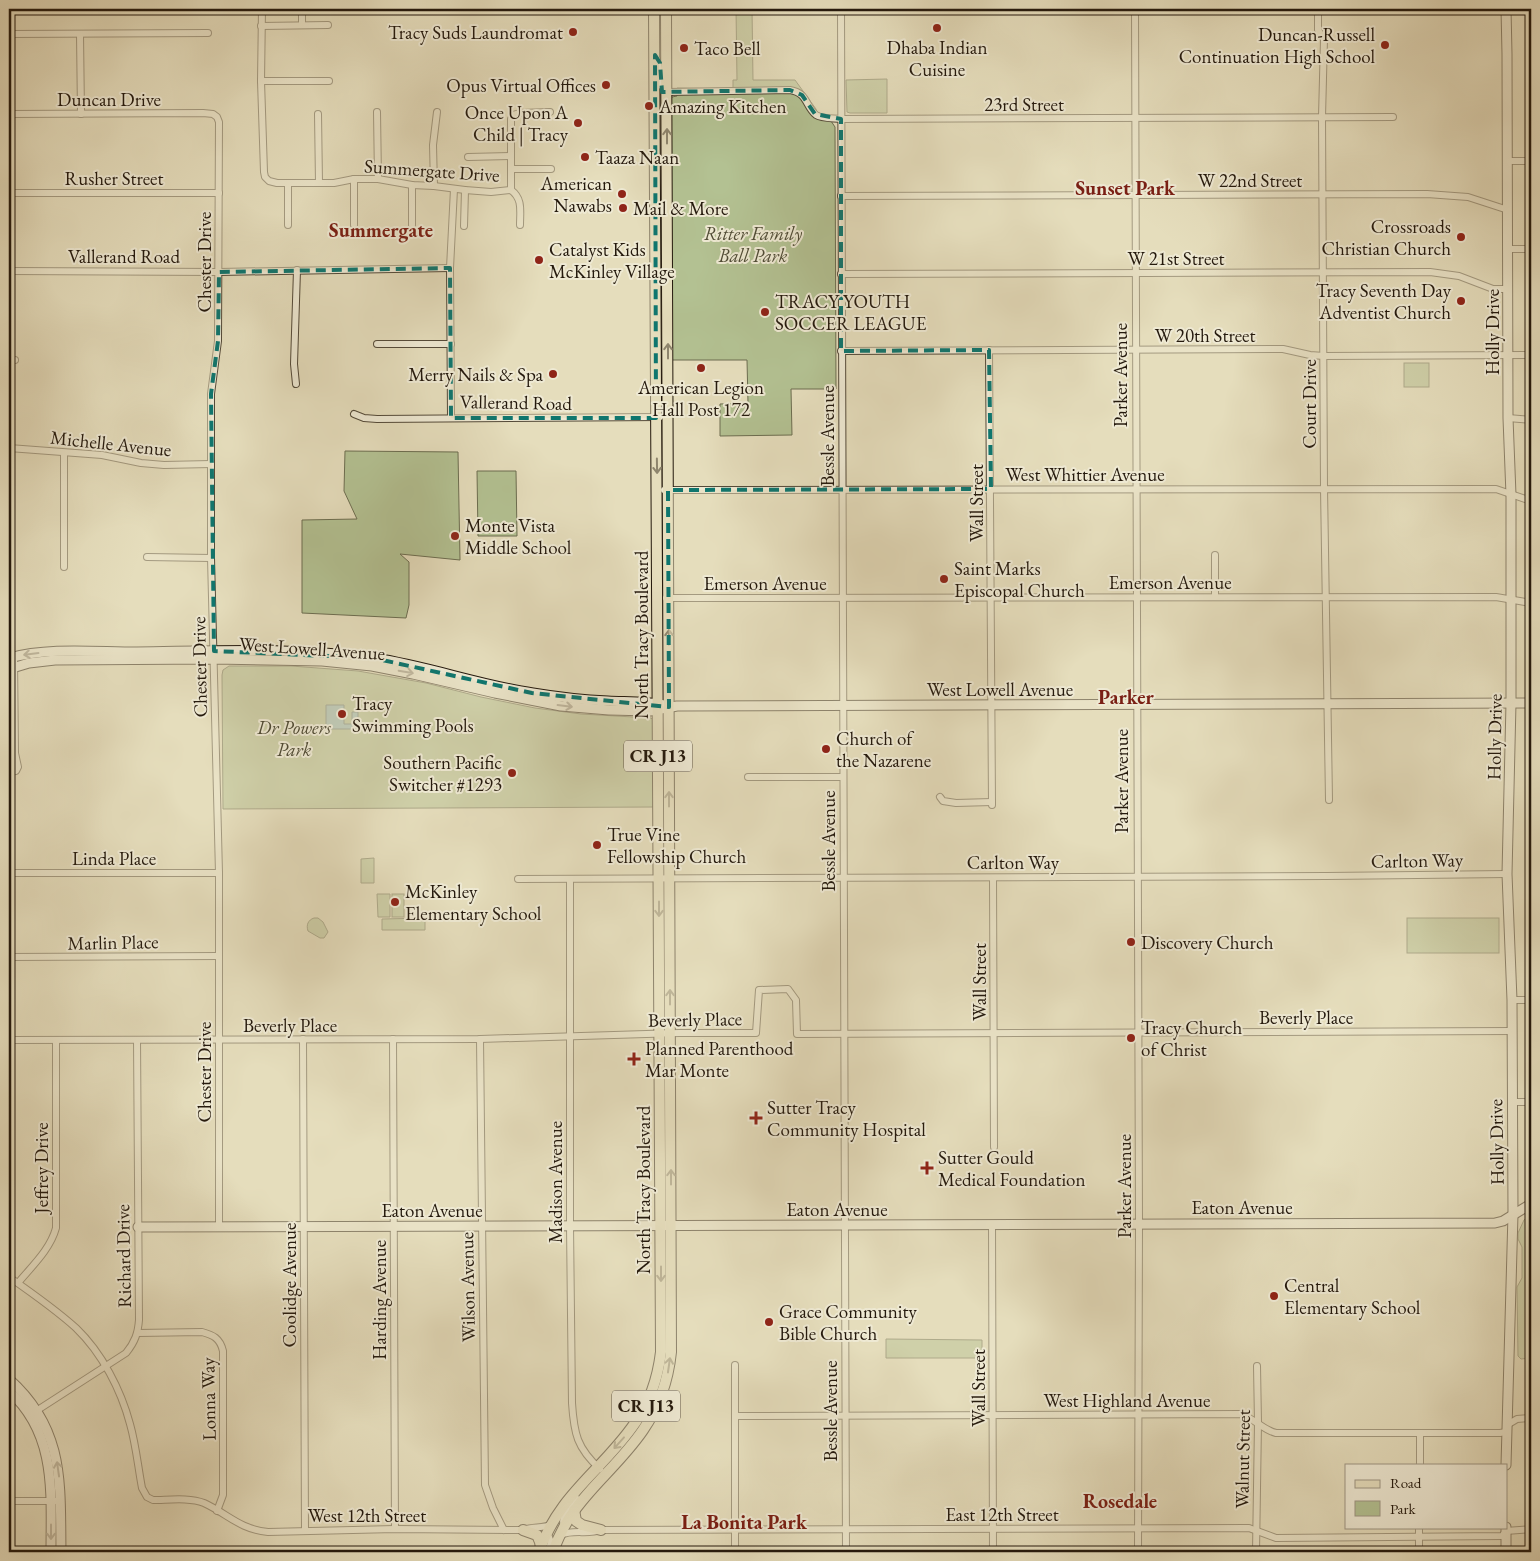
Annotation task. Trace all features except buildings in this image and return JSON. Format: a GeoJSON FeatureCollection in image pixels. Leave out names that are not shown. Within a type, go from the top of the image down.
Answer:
{"type":"FeatureCollection","features":[{"type":"Feature","properties":{"kind":"main road","name":"North Tracy Boulevard"},"geometry":{"type":"LineString","coordinates":[[654,9],[656,417],[663,490]]}},
{"type":"Feature","properties":{"kind":"main road","name":"North Tracy Boulevard"},"geometry":{"type":"LineString","coordinates":[[543,1551],[544,1530],[553,1523],[567,1500],[580,1485],[601,1470],[643,1431],[659,1402],[668,1377],[672,1343],[666,1225],[664,878],[658,707],[663,598],[663,490],[668,418],[666,9]]}},
{"type":"Feature","properties":{"kind":"main road","name":"North Tracy Boulevard"},"geometry":{"type":"LineString","coordinates":[[663,598],[669,707],[664,878]]}},
{"type":"Feature","properties":{"kind":"main road","name":"North Tracy Boulevard"},"geometry":{"type":"LineString","coordinates":[[554,1552],[574,1510],[601,1470]]}},
{"type":"Feature","properties":{"kind":"main road"},"geometry":{"type":"LineString","coordinates":[[574,1510],[576,1521],[582,1525],[601,1530]]}},
{"type":"Feature","properties":{"kind":"main road"},"geometry":{"type":"LineString","coordinates":[[523,1530],[537,1535],[543,1551]]}},
{"type":"Feature","properties":{"kind":"street","name":"Summergate Drive"},"geometry":{"type":"LineString","coordinates":[[262,9],[261,81],[264,172],[269,181],[288,184],[378,179],[412,185],[465,190],[491,192],[511,190],[511,119],[513,115],[520,113],[550,112]]}},
{"type":"Feature","properties":{"kind":"street"},"geometry":{"type":"LineString","coordinates":[[302,9],[302,25]]}},
{"type":"Feature","properties":{"kind":"street","name":"Bessle Avenue"},"geometry":{"type":"LineString","coordinates":[[840,9],[846,1552]]}},
{"type":"Feature","properties":{"kind":"street","name":"Parker Avenue"},"geometry":{"type":"LineString","coordinates":[[1135,9],[1135,489],[1139,1224],[1138,1552]]}},
{"type":"Feature","properties":{"kind":"street","name":"Court Drive"},"geometry":{"type":"LineString","coordinates":[[1318,9],[1318,30],[1324,39],[1322,117],[1324,488],[1329,800]]}},
{"type":"Feature","properties":{"kind":"street","name":"Holly Drive"},"geometry":{"type":"LineString","coordinates":[[1506,9],[1508,418],[1511,495],[1511,703],[1507,874],[1513,1031],[1513,1214],[1506,1464]]}},
{"type":"Feature","properties":{"kind":"street"},"geometry":{"type":"LineString","coordinates":[[261,26],[328,25]]}},
{"type":"Feature","properties":{"kind":"street"},"geometry":{"type":"LineString","coordinates":[[9,34],[208,33]]}},
{"type":"Feature","properties":{"kind":"street"},"geometry":{"type":"LineString","coordinates":[[80,34],[80,114]]}},
{"type":"Feature","properties":{"kind":"street"},"geometry":{"type":"LineString","coordinates":[[655,55],[660,64],[660,84],[667,92]]}},
{"type":"Feature","properties":{"kind":"street"},"geometry":{"type":"LineString","coordinates":[[261,81],[329,81]]}},
{"type":"Feature","properties":{"kind":"street","name":"23rd Street"},"geometry":{"type":"LineString","coordinates":[[667,92],[797,91],[815,114],[841,119],[1393,117]]}},
{"type":"Feature","properties":{"kind":"street"},"geometry":{"type":"LineString","coordinates":[[377,112],[378,179]]}},
{"type":"Feature","properties":{"kind":"street"},"geometry":{"type":"LineString","coordinates":[[434,186],[433,145],[437,112]]}},
{"type":"Feature","properties":{"kind":"street","name":"Duncan Drive"},"geometry":{"type":"LineString","coordinates":[[9,114],[209,114]]}},
{"type":"Feature","properties":{"kind":"street","name":"Chester Drive"},"geometry":{"type":"LineString","coordinates":[[209,114],[217,117],[219,122],[218,340],[210,394],[211,558],[219,956],[219,1227]]}},
{"type":"Feature","properties":{"kind":"street"},"geometry":{"type":"LineString","coordinates":[[318,114],[319,183]]}},
{"type":"Feature","properties":{"kind":"street"},"geometry":{"type":"LineString","coordinates":[[468,157],[511,156]]}},
{"type":"Feature","properties":{"kind":"street"},"geometry":{"type":"LineString","coordinates":[[1508,161],[1531,161]]}},
{"type":"Feature","properties":{"kind":"street"},"geometry":{"type":"LineString","coordinates":[[511,169],[551,169]]}},
{"type":"Feature","properties":{"kind":"street"},"geometry":{"type":"LineString","coordinates":[[354,179],[354,225]]}},
{"type":"Feature","properties":{"kind":"street"},"geometry":{"type":"LineString","coordinates":[[288,184],[288,225]]}},
{"type":"Feature","properties":{"kind":"street"},"geometry":{"type":"LineString","coordinates":[[412,185],[412,225]]}},
{"type":"Feature","properties":{"kind":"street","name":"Vallerand Road"},"geometry":{"type":"LineString","coordinates":[[454,189],[450,268],[451,418],[668,418]]}},
{"type":"Feature","properties":{"kind":"street"},"geometry":{"type":"LineString","coordinates":[[464,226],[465,190]]}},
{"type":"Feature","properties":{"kind":"street"},"geometry":{"type":"LineString","coordinates":[[511,190],[518,195],[520,225]]}},
{"type":"Feature","properties":{"kind":"street","name":"Rusher Street"},"geometry":{"type":"LineString","coordinates":[[9,193],[219,192]]}},
{"type":"Feature","properties":{"kind":"street","name":"W 22nd Street"},"geometry":{"type":"LineString","coordinates":[[841,196],[1453,195],[1468,197],[1508,210]]}},
{"type":"Feature","properties":{"kind":"street"},"geometry":{"type":"LineString","coordinates":[[1508,248],[1531,249]]}},
{"type":"Feature","properties":{"kind":"street","name":"Vallerand Road"},"geometry":{"type":"LineString","coordinates":[[9,271],[219,272],[450,268]]}},
{"type":"Feature","properties":{"kind":"street"},"geometry":{"type":"LineString","coordinates":[[296,384],[294,364],[297,270]]}},
{"type":"Feature","properties":{"kind":"street","name":"W 21st Street"},"geometry":{"type":"LineString","coordinates":[[842,274],[1444,273],[1459,276],[1493,288],[1508,289]]}},
{"type":"Feature","properties":{"kind":"street"},"geometry":{"type":"LineString","coordinates":[[377,344],[451,344]]}},
{"type":"Feature","properties":{"kind":"street","name":"W 20th Street"},"geometry":{"type":"LineString","coordinates":[[841,350],[1283,349],[1324,356],[1531,355]]}},
{"type":"Feature","properties":{"kind":"street","name":"Wall Street"},"geometry":{"type":"LineString","coordinates":[[940,797],[943,801],[956,803],[992,803],[989,350]]}},
{"type":"Feature","properties":{"kind":"street"},"geometry":{"type":"LineString","coordinates":[[354,414],[364,418],[377,419],[451,418]]}},
{"type":"Feature","properties":{"kind":"street"},"geometry":{"type":"LineString","coordinates":[[1508,418],[1531,420]]}},
{"type":"Feature","properties":{"kind":"street","name":"Michelle Avenue"},"geometry":{"type":"LineString","coordinates":[[9,448],[64,454],[102,455],[149,464],[211,464]]}},
{"type":"Feature","properties":{"kind":"street"},"geometry":{"type":"LineString","coordinates":[[64,454],[64,567]]}},
{"type":"Feature","properties":{"kind":"street","name":"West Whittier Avenue"},"geometry":{"type":"LineString","coordinates":[[663,490],[1496,489],[1531,501]]}},
{"type":"Feature","properties":{"kind":"street"},"geometry":{"type":"LineString","coordinates":[[1215,555],[1215,597]]}},
{"type":"Feature","properties":{"kind":"street"},"geometry":{"type":"LineString","coordinates":[[147,557],[211,558]]}},
{"type":"Feature","properties":{"kind":"street","name":"Emerson Avenue"},"geometry":{"type":"LineString","coordinates":[[663,598],[1496,597],[1531,603]]}},
{"type":"Feature","properties":{"kind":"street","name":"West Lowell Avenue"},"geometry":{"type":"LineString","coordinates":[[11,657],[48,652],[214,655]]}},
{"type":"Feature","properties":{"kind":"street","name":"West Lowell Avenue"},"geometry":{"type":"LineString","coordinates":[[12,668],[29,663],[55,660],[323,653],[373,658],[415,665],[478,682],[532,693],[658,707],[1531,703]]}},
{"type":"Feature","properties":{"kind":"street"},"geometry":{"type":"LineString","coordinates":[[9,772],[16,771],[18,767],[12,754],[11,657]]}},
{"type":"Feature","properties":{"kind":"street"},"geometry":{"type":"LineString","coordinates":[[748,777],[843,777]]}},
{"type":"Feature","properties":{"kind":"street","name":"Linda Place"},"geometry":{"type":"LineString","coordinates":[[9,873],[218,873]]}},
{"type":"Feature","properties":{"kind":"street","name":"Carlton Way"},"geometry":{"type":"LineString","coordinates":[[518,879],[1507,874]]}},
{"type":"Feature","properties":{"kind":"street","name":"Wall Street"},"geometry":{"type":"LineString","coordinates":[[994,878],[994,1147]]}},
{"type":"Feature","properties":{"kind":"street","name":"Madison Avenue"},"geometry":{"type":"LineString","coordinates":[[570,879],[570,1226],[573,1426],[581,1448],[601,1470]]}},
{"type":"Feature","properties":{"kind":"street","name":"Marlin Place"},"geometry":{"type":"LineString","coordinates":[[9,957],[219,956]]}},
{"type":"Feature","properties":{"kind":"street","name":"Beverly Place"},"geometry":{"type":"LineString","coordinates":[[9,1040],[480,1039],[756,1033],[758,990],[788,989],[796,1000],[797,1034],[1513,1031]]}},
{"type":"Feature","properties":{"kind":"street"},"geometry":{"type":"LineString","coordinates":[[1512,1000],[1531,1000]]}},
{"type":"Feature","properties":{"kind":"street","name":"Coolidge Avenue"},"geometry":{"type":"LineString","coordinates":[[302,1039],[305,1530]]}},
{"type":"Feature","properties":{"kind":"street","name":"Harding Avenue"},"geometry":{"type":"LineString","coordinates":[[393,1039],[395,1529]]}},
{"type":"Feature","properties":{"kind":"street","name":"Wilson Avenue"},"geometry":{"type":"LineString","coordinates":[[480,1039],[485,1485],[493,1508],[504,1530]]}},
{"type":"Feature","properties":{"kind":"street","name":"Jeffrey Drive"},"geometry":{"type":"LineString","coordinates":[[18,1284],[46,1250],[56,1228],[56,1040]]}},
{"type":"Feature","properties":{"kind":"street","name":"Richard Drive"},"geometry":{"type":"LineString","coordinates":[[34,1413],[126,1352],[133,1344],[138,1333],[140,1320],[137,1040]]}},
{"type":"Feature","properties":{"kind":"street"},"geometry":{"type":"LineString","coordinates":[[1512,1102],[1531,1102]]}},
{"type":"Feature","properties":{"kind":"street","name":"Eaton Avenue"},"geometry":{"type":"LineString","coordinates":[[138,1227],[1495,1223],[1503,1221],[1531,1204]]}},
{"type":"Feature","properties":{"kind":"street","name":"Wall Street"},"geometry":{"type":"LineString","coordinates":[[992,1224],[993,1552]]}},
{"type":"Feature","properties":{"kind":"street"},"geometry":{"type":"LineString","coordinates":[[9,1277],[77,1329],[105,1366],[122,1400],[130,1423],[142,1488],[147,1497],[153,1500],[195,1500],[217,1511]]}},
{"type":"Feature","properties":{"kind":"street","name":"Lonna Way"},"geometry":{"type":"LineString","coordinates":[[138,1333],[202,1332],[218,1339],[221,1344],[223,1351],[223,1494],[217,1511]]}},
{"type":"Feature","properties":{"kind":"street"},"geometry":{"type":"LineString","coordinates":[[735,1365],[736,1552]]}},
{"type":"Feature","properties":{"kind":"street","name":"Walnut Street"},"geometry":{"type":"LineString","coordinates":[[1256,1552],[1257,1366]]}},
{"type":"Feature","properties":{"kind":"street"},"geometry":{"type":"LineString","coordinates":[[9,1379],[19,1388],[50,1435],[56,1454],[59,1472],[61,1552]]}},
{"type":"Feature","properties":{"kind":"street"},"geometry":{"type":"LineString","coordinates":[[9,1390],[34,1413],[48,1457],[51,1552]]}},
{"type":"Feature","properties":{"kind":"street","name":"West Highland Avenue"},"geometry":{"type":"LineString","coordinates":[[736,1416],[1240,1414],[1249,1416],[1269,1432],[1276,1433],[1500,1433],[1506,1432],[1507,1425]]}},
{"type":"Feature","properties":{"kind":"street"},"geometry":{"type":"LineString","coordinates":[[1507,1425],[1517,1419],[1531,1418]]}},
{"type":"Feature","properties":{"kind":"street"},"geometry":{"type":"LineString","coordinates":[[1420,1433],[1420,1464]]}},
{"type":"Feature","properties":{"kind":"street"},"geometry":{"type":"LineString","coordinates":[[564,1532],[562,1521],[576,1498],[580,1485]]}},
{"type":"Feature","properties":{"kind":"street"},"geometry":{"type":"LineString","coordinates":[[9,1501],[60,1501]]}},
{"type":"Feature","properties":{"kind":"street","name":"West 12th Street"},"geometry":{"type":"LineString","coordinates":[[217,1511],[243,1527],[268,1532],[395,1529],[523,1530]]}},
{"type":"Feature","properties":{"kind":"street"},"geometry":{"type":"LineString","coordinates":[[523,1530],[531,1527],[544,1530]]}},
{"type":"Feature","properties":{"kind":"street","name":"East 12th Street"},"geometry":{"type":"LineString","coordinates":[[564,1532],[735,1529],[1248,1528],[1276,1538],[1502,1536],[1506,1529],[1531,1529]]}},
{"type":"Feature","properties":{"kind":"street"},"geometry":{"type":"LineString","coordinates":[[1419,1528],[1419,1552]]}},
{"type":"Feature","properties":{"kind":"street"},"geometry":{"type":"LineString","coordinates":[[1506,1529],[1506,1552]]}},
{"type":"Feature","properties":{"kind":"highlighted area"},"geometry":{"type":"Polygon","coordinates":[[[655,55],[660,63],[662,92],[790,90],[802,95],[815,114],[841,119],[841,351],[989,350],[991,489],[668,490],[669,707],[532,693],[373,658],[214,651],[211,394],[218,341],[219,272],[450,268],[451,418],[656,418],[655,55]]]}},
{"type":"Feature","properties":{"kind":"green space","name":"Ritter Family Ball Park"},"geometry":{"type":"Polygon","coordinates":[[[736,9],[752,9],[753,80],[795,80],[816,109],[818,118],[831,121],[835,127],[836,389],[791,389],[792,435],[720,436],[720,404],[748,403],[747,360],[672,360],[671,99],[677,96],[677,88],[733,89],[733,80],[737,80],[736,9]]]}},
{"type":"Feature","properties":{"kind":"green space"},"geometry":{"type":"Polygon","coordinates":[[[887,79],[887,113],[847,112],[846,80],[887,79]]]}},
{"type":"Feature","properties":{"kind":"green space"},"geometry":{"type":"Polygon","coordinates":[[[1404,363],[1429,363],[1429,387],[1404,387],[1404,363]]]}},
{"type":"Feature","properties":{"kind":"green space"},"geometry":{"type":"Polygon","coordinates":[[[345,451],[458,452],[460,560],[400,554],[409,562],[409,605],[406,618],[302,613],[302,520],[357,519],[344,491],[345,451]]]}},
{"type":"Feature","properties":{"kind":"green space"},"geometry":{"type":"Polygon","coordinates":[[[477,471],[516,471],[517,536],[478,536],[477,471]]]}},
{"type":"Feature","properties":{"kind":"green space","name":"Dr Powers Park"},"geometry":{"type":"Polygon","coordinates":[[[229,666],[291,666],[358,671],[426,683],[535,708],[581,714],[651,718],[654,721],[655,807],[223,809],[222,675],[223,670],[229,666]]]}},
{"type":"Feature","properties":{"kind":"green space"},"geometry":{"type":"Polygon","coordinates":[[[374,858],[374,883],[361,883],[361,859],[374,858]]]}},
{"type":"Feature","properties":{"kind":"green space"},"geometry":{"type":"Polygon","coordinates":[[[377,894],[390,894],[390,917],[378,917],[377,894]]]}},
{"type":"Feature","properties":{"kind":"green space"},"geometry":{"type":"Polygon","coordinates":[[[392,894],[404,894],[404,917],[392,917],[392,894]]]}},
{"type":"Feature","properties":{"kind":"green space"},"geometry":{"type":"Polygon","coordinates":[[[314,918],[318,918],[323,922],[328,932],[324,938],[320,938],[308,931],[308,923],[314,918]]]}},
{"type":"Feature","properties":{"kind":"green space"},"geometry":{"type":"Polygon","coordinates":[[[425,918],[425,930],[382,930],[382,919],[425,918]]]}},
{"type":"Feature","properties":{"kind":"green space"},"geometry":{"type":"Polygon","coordinates":[[[1407,918],[1499,918],[1499,953],[1407,953],[1407,918]]]}},
{"type":"Feature","properties":{"kind":"green space"},"geometry":{"type":"Polygon","coordinates":[[[1531,1213],[1531,1358],[1521,1359],[1518,1356],[1517,1287],[1522,1278],[1522,1247],[1518,1239],[1518,1233],[1524,1220],[1531,1213]]]}},
{"type":"Feature","properties":{"kind":"green space"},"geometry":{"type":"Polygon","coordinates":[[[886,1339],[982,1340],[982,1358],[886,1358],[886,1339]]]}},
{"type":"Feature","properties":{"kind":"water"},"geometry":{"type":"Polygon","coordinates":[[[326,705],[344,705],[344,724],[352,724],[352,712],[358,712],[358,729],[326,729],[326,705]]]}},
{"type":"Feature","properties":{"kind":"place","name":"Dhaba Indian Cuisine"},"geometry":{"type":"Point","coordinates":[937,28]}},
{"type":"Feature","properties":{"kind":"place","name":"Tracy Suds Laundromat"},"geometry":{"type":"Point","coordinates":[573,32]}},
{"type":"Feature","properties":{"kind":"place","name":"Duncan-Russell Continuation High School"},"geometry":{"type":"Point","coordinates":[1385,45]}},
{"type":"Feature","properties":{"kind":"place","name":"Taco Bell"},"geometry":{"type":"Point","coordinates":[684,48]}},
{"type":"Feature","properties":{"kind":"place","name":"Opus Virtual Offices"},"geometry":{"type":"Point","coordinates":[606,85]}},
{"type":"Feature","properties":{"kind":"place","name":"Amazing Kitchen"},"geometry":{"type":"Point","coordinates":[649,106]}},
{"type":"Feature","properties":{"kind":"place","name":"Once Upon A Child | Tracy"},"geometry":{"type":"Point","coordinates":[578,123]}},
{"type":"Feature","properties":{"kind":"place","name":"Taaza Naan"},"geometry":{"type":"Point","coordinates":[585,157]}},
{"type":"Feature","properties":{"kind":"place","name":"American Nawabs"},"geometry":{"type":"Point","coordinates":[622,194]}},
{"type":"Feature","properties":{"kind":"place","name":"Mail & More"},"geometry":{"type":"Point","coordinates":[623,208]}},
{"type":"Feature","properties":{"kind":"place","name":"Crossroads Christian Church"},"geometry":{"type":"Point","coordinates":[1461,237]}},
{"type":"Feature","properties":{"kind":"place","name":"Catalyst Kids McKinley Village"},"geometry":{"type":"Point","coordinates":[539,260]}},
{"type":"Feature","properties":{"kind":"place","name":"Tracy Seventh Day Adventist Church"},"geometry":{"type":"Point","coordinates":[1461,301]}},
{"type":"Feature","properties":{"kind":"place","name":"TRACY YOUTH SOCCER LEAGUE"},"geometry":{"type":"Point","coordinates":[765,312]}},
{"type":"Feature","properties":{"kind":"place","name":"American Legion Hall Post 172"},"geometry":{"type":"Point","coordinates":[701,368]}},
{"type":"Feature","properties":{"kind":"place","name":"Merry Nails & Spa"},"geometry":{"type":"Point","coordinates":[553,374]}},
{"type":"Feature","properties":{"kind":"place","name":"Monte Vista Middle School"},"geometry":{"type":"Point","coordinates":[455,536]}},
{"type":"Feature","properties":{"kind":"place","name":"Saint Marks Episcopal Church"},"geometry":{"type":"Point","coordinates":[944,579]}},
{"type":"Feature","properties":{"kind":"place","name":"Tracy Swimming Pools"},"geometry":{"type":"Point","coordinates":[342,714]}},
{"type":"Feature","properties":{"kind":"place","name":"Church of the Nazarene"},"geometry":{"type":"Point","coordinates":[826,749]}},
{"type":"Feature","properties":{"kind":"place","name":"Southern Pacific Switcher #1293"},"geometry":{"type":"Point","coordinates":[512,773]}},
{"type":"Feature","properties":{"kind":"place","name":"True Vine Fellowship Church"},"geometry":{"type":"Point","coordinates":[597,845]}},
{"type":"Feature","properties":{"kind":"place","name":"McKinley Elementary School"},"geometry":{"type":"Point","coordinates":[395,902]}},
{"type":"Feature","properties":{"kind":"place","name":"Discovery Church"},"geometry":{"type":"Point","coordinates":[1131,942]}},
{"type":"Feature","properties":{"kind":"place","name":"Tracy Church of Christ"},"geometry":{"type":"Point","coordinates":[1131,1038]}},
{"type":"Feature","properties":{"kind":"place","name":"Planned Parenthood Mar Monte"},"geometry":{"type":"Point","coordinates":[634,1059]}},
{"type":"Feature","properties":{"kind":"place","name":"Sutter Tracy Community Hospital"},"geometry":{"type":"Point","coordinates":[756,1118]}},
{"type":"Feature","properties":{"kind":"place","name":"Sutter Gould Medical Foundation"},"geometry":{"type":"Point","coordinates":[927,1168]}},
{"type":"Feature","properties":{"kind":"place","name":"Central Elementary School"},"geometry":{"type":"Point","coordinates":[1274,1296]}},
{"type":"Feature","properties":{"kind":"place","name":"Grace Community Bible Church"},"geometry":{"type":"Point","coordinates":[769,1322]}},
{"type":"Feature","properties":{"kind":"district","name":"Sunset Park"},"geometry":{"type":"Point","coordinates":[1125,188]}},
{"type":"Feature","properties":{"kind":"district","name":"Summergate"},"geometry":{"type":"Point","coordinates":[381,230]}},
{"type":"Feature","properties":{"kind":"district","name":"Parker"},"geometry":{"type":"Point","coordinates":[1126,697]}},
{"type":"Feature","properties":{"kind":"district","name":"Rosedale"},"geometry":{"type":"Point","coordinates":[1120,1501]}},
{"type":"Feature","properties":{"kind":"district","name":"La Bonita Park"},"geometry":{"type":"Point","coordinates":[744,1522]}}]}
